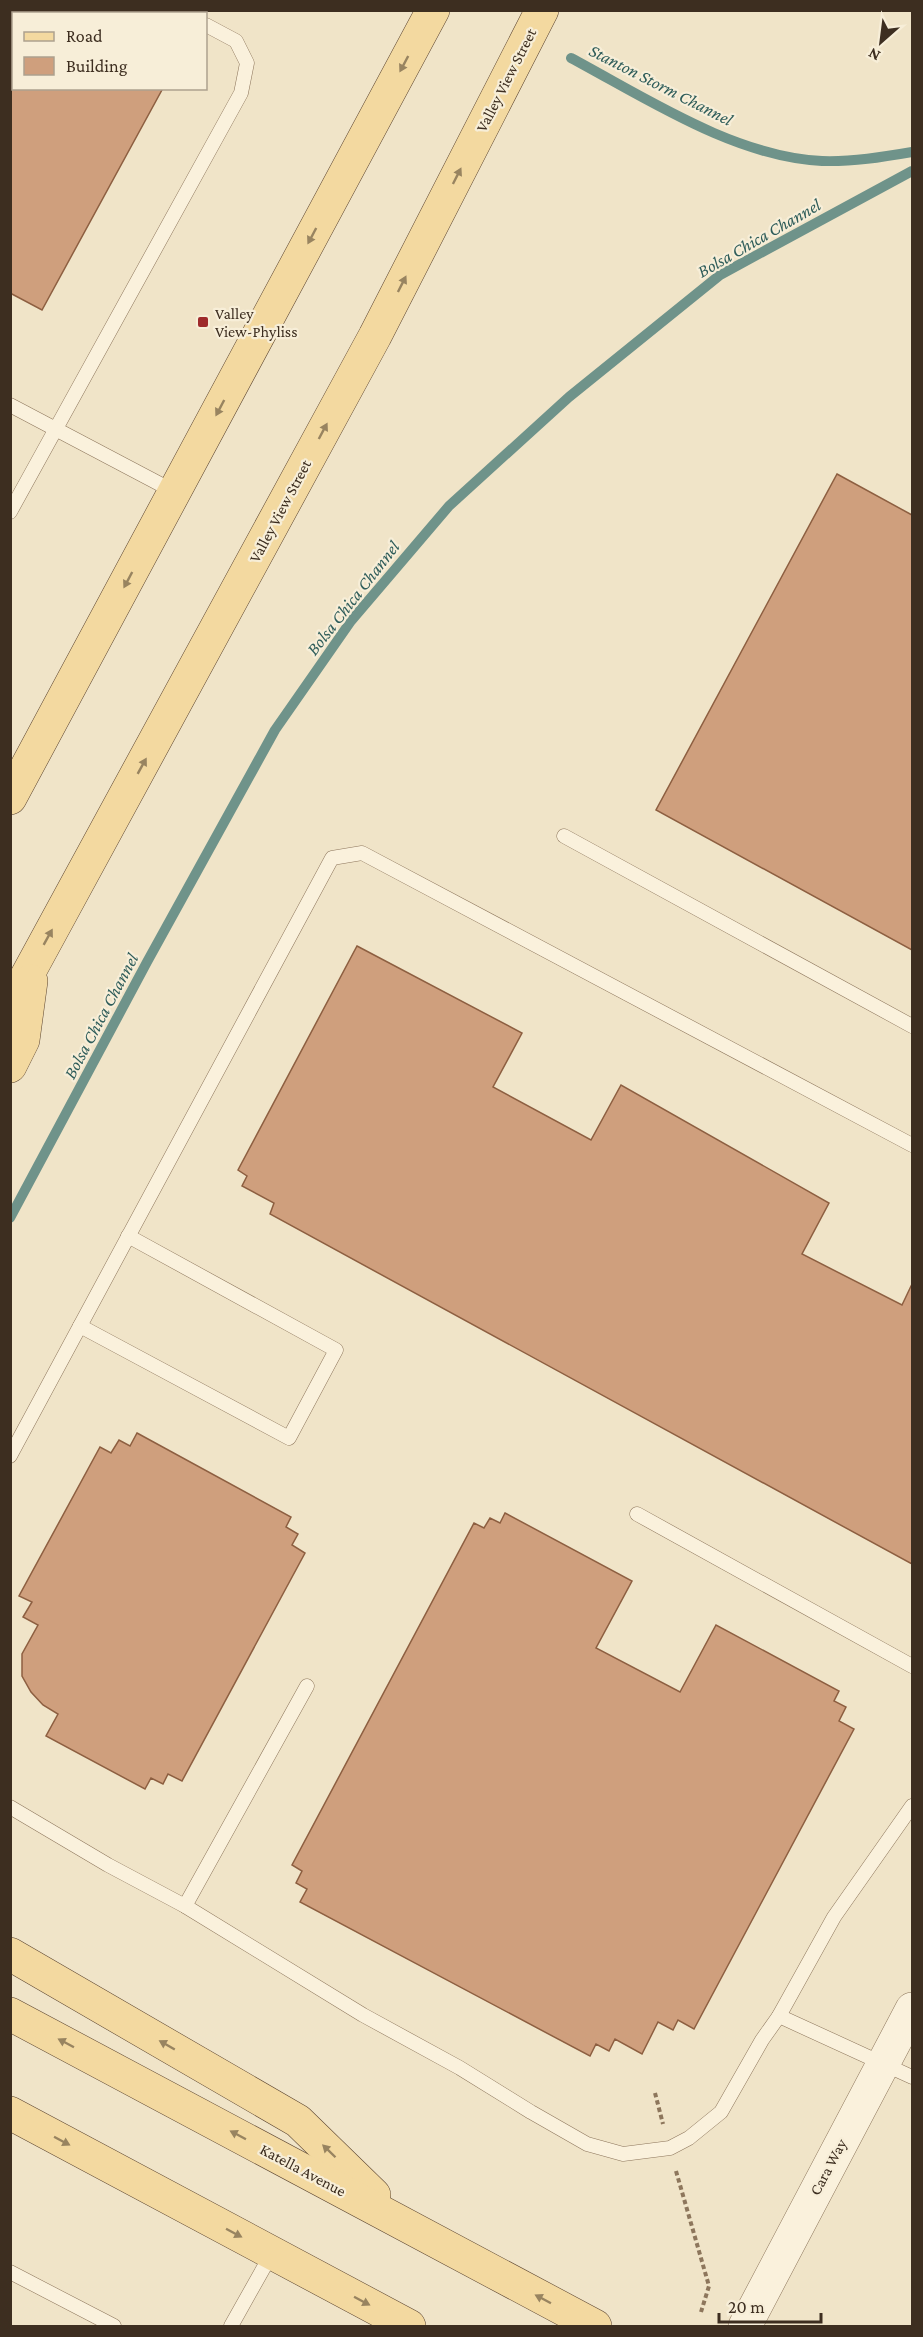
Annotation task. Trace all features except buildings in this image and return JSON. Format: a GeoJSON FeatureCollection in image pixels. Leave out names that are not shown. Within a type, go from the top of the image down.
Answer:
{"type":"FeatureCollection","features":[{"type":"Feature","properties":{"kind":"main road","name":"Valley View Street"},"geometry":{"type":"LineString","coordinates":[[10,1007],[375,336],[542,10]]}},
{"type":"Feature","properties":{"kind":"main road"},"geometry":{"type":"LineString","coordinates":[[10,798],[175,492],[426,16]]}},
{"type":"Feature","properties":{"kind":"main road"},"geometry":{"type":"LineString","coordinates":[[10,1066],[23,1040],[32,967]]}},
{"type":"Feature","properties":{"kind":"main road"},"geometry":{"type":"LineString","coordinates":[[10,1954],[298,2121],[400,2222]]}},
{"type":"Feature","properties":{"kind":"main road","name":"Katella Avenue"},"geometry":{"type":"LineString","coordinates":[[10,2014],[595,2326]]}},
{"type":"Feature","properties":{"kind":"main road"},"geometry":{"type":"LineString","coordinates":[[10,2113],[409,2326]]}},
{"type":"Feature","properties":{"kind":"street","name":"Cara Way"},"geometry":{"type":"LineString","coordinates":[[746,2326],[912,2009]]}},
{"type":"Feature","properties":{"kind":"lane"},"geometry":{"type":"LineString","coordinates":[[10,512],[241,93],[247,63],[236,41],[207,26]]}},
{"type":"Feature","properties":{"kind":"lane"},"geometry":{"type":"LineString","coordinates":[[10,405],[175,492]]}},
{"type":"Feature","properties":{"kind":"lane"},"geometry":{"type":"LineString","coordinates":[[564,836],[912,1026]]}},
{"type":"Feature","properties":{"kind":"lane"},"geometry":{"type":"LineString","coordinates":[[10,1456],[332,858],[362,853],[912,1145]]}},
{"type":"Feature","properties":{"kind":"lane"},"geometry":{"type":"LineString","coordinates":[[80,1326],[289,1438],[336,1350],[128,1236]]}},
{"type":"Feature","properties":{"kind":"lane"},"geometry":{"type":"LineString","coordinates":[[637,1514],[912,1666]]}},
{"type":"Feature","properties":{"kind":"lane"},"geometry":{"type":"LineString","coordinates":[[185,1906],[307,1686]]}},
{"type":"Feature","properties":{"kind":"lane"},"geometry":{"type":"LineString","coordinates":[[10,1807],[108,1865],[185,1906],[363,2015],[460,2068],[587,2144],[623,2154],[670,2148],[689,2138],[721,2112],[762,2040],[779,2016],[834,1917],[912,1806]]}},
{"type":"Feature","properties":{"kind":"lane"},"geometry":{"type":"LineString","coordinates":[[779,2016],[912,2077]]}},
{"type":"Feature","properties":{"kind":"lane"},"geometry":{"type":"LineString","coordinates":[[231,2326],[272,2253]]}},
{"type":"Feature","properties":{"kind":"lane"},"geometry":{"type":"LineString","coordinates":[[10,2272],[114,2326]]}},
{"type":"Feature","properties":{"kind":"path"},"geometry":{"type":"LineString","coordinates":[[655,2093],[709,2286],[702,2312]]}},
{"type":"Feature","properties":{"kind":"waterway","name":"Stanton Storm Channel"},"geometry":{"type":"LineString","coordinates":[[571,58],[692,123],[757,149],[789,157],[822,161],[856,160],[912,152]]}},
{"type":"Feature","properties":{"kind":"waterway","name":"Bolsa Chica Channel"},"geometry":{"type":"LineString","coordinates":[[10,1218],[275,730],[351,621],[449,506],[569,397],[720,275],[912,171]]}},
{"type":"Feature","properties":{"kind":"place","name":"Valley View-Phyliss"},"geometry":{"type":"Point","coordinates":[203,322]}}]}
